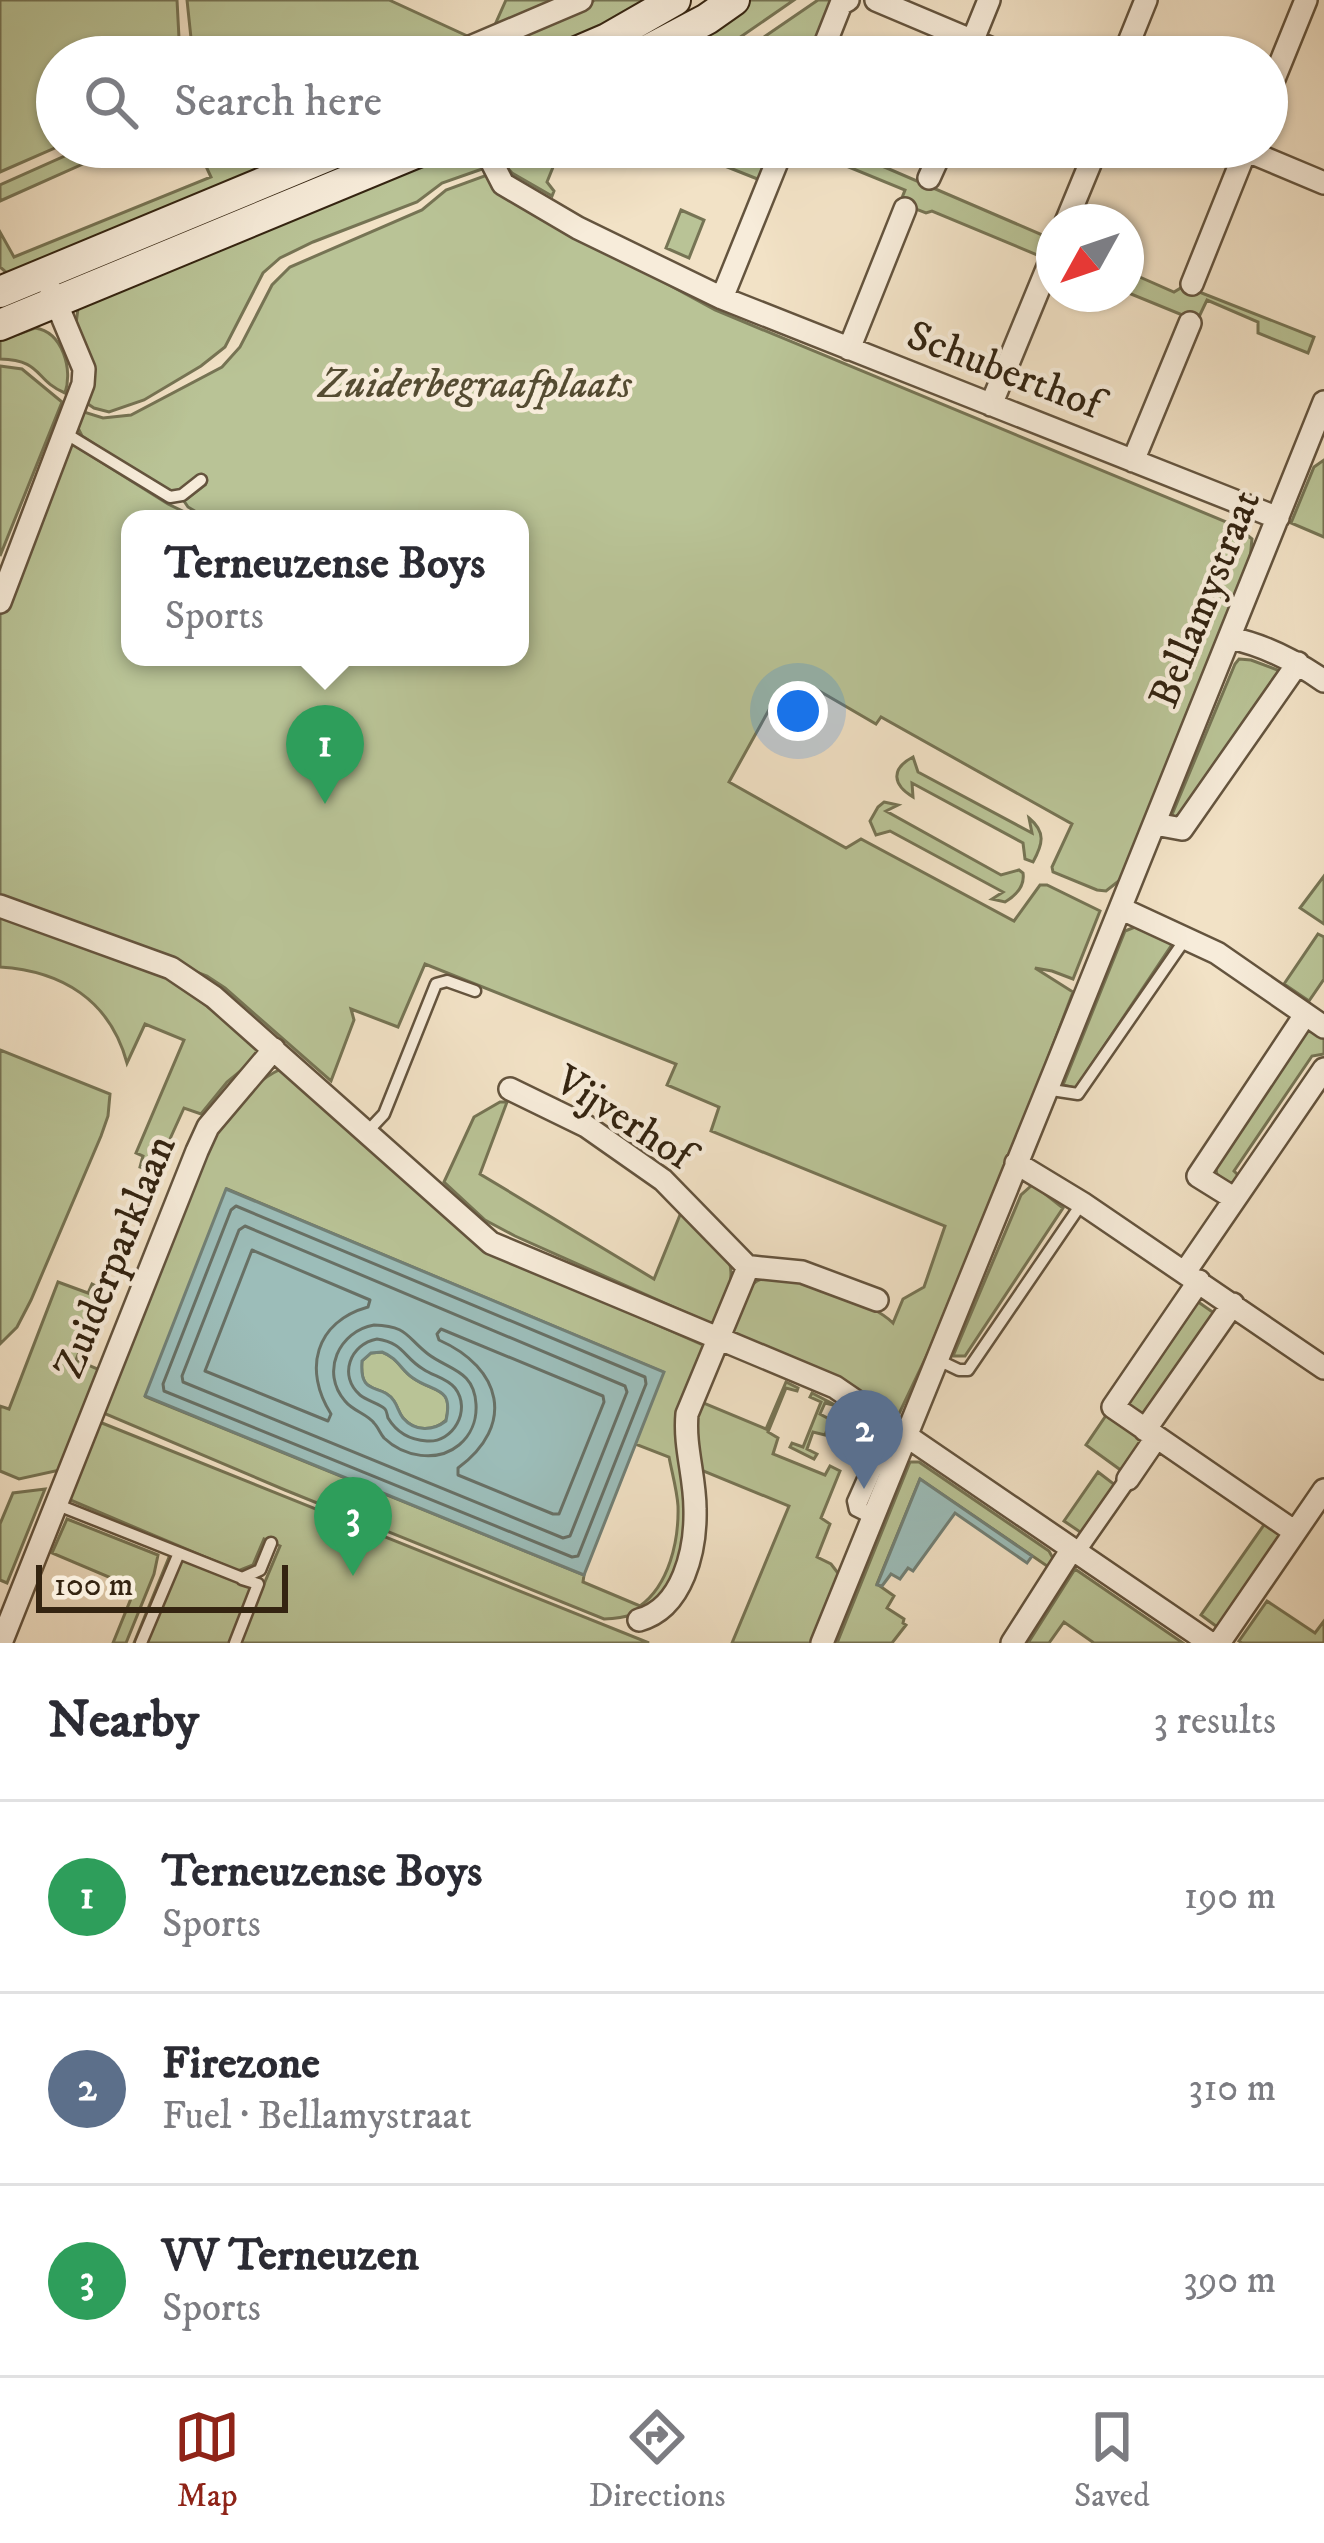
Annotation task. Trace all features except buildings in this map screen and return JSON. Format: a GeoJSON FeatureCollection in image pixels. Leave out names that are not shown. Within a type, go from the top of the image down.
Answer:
{"type":"FeatureCollection","features":[{"type":"Feature","properties":{"kind":"main road"},"geometry":{"type":"LineString","coordinates":[[612,36],[675,0]]}},
{"type":"Feature","properties":{"kind":"main road"},"geometry":{"type":"LineString","coordinates":[[675,36],[734,0]]}},
{"type":"Feature","properties":{"kind":"main road"},"geometry":{"type":"LineString","coordinates":[[0,292],[298,168]]}},
{"type":"Feature","properties":{"kind":"main road"},"geometry":{"type":"LineString","coordinates":[[0,326],[380,168]]}},
{"type":"Feature","properties":{"kind":"street"},"geometry":{"type":"LineString","coordinates":[[496,36],[581,0]]}},
{"type":"Feature","properties":{"kind":"street"},"geometry":{"type":"LineString","coordinates":[[828,36],[841,4],[848,0]]}},
{"type":"Feature","properties":{"kind":"street"},"geometry":{"type":"LineString","coordinates":[[875,0],[953,36]]}},
{"type":"Feature","properties":{"kind":"street"},"geometry":{"type":"LineString","coordinates":[[982,36],[989,0]]}},
{"type":"Feature","properties":{"kind":"street"},"geometry":{"type":"LineString","coordinates":[[1132,36],[1146,0]]}},
{"type":"Feature","properties":{"kind":"street"},"geometry":{"type":"LineString","coordinates":[[1288,44],[1306,0]]}},
{"type":"Feature","properties":{"kind":"street"},"geometry":{"type":"LineString","coordinates":[[1288,167],[1324,183]]}},
{"type":"Feature","properties":{"kind":"street","name":"Schuberthof"},"geometry":{"type":"LineString","coordinates":[[494,168],[502,184],[578,228],[722,298],[1278,518]]}},
{"type":"Feature","properties":{"kind":"street"},"geometry":{"type":"LineString","coordinates":[[722,298],[775,168]]}},
{"type":"Feature","properties":{"kind":"street"},"geometry":{"type":"LineString","coordinates":[[929,178],[934,168]]}},
{"type":"Feature","properties":{"kind":"street"},"geometry":{"type":"LineString","coordinates":[[1073,204],[1088,168]]}},
{"type":"Feature","properties":{"kind":"street"},"geometry":{"type":"LineString","coordinates":[[1192,284],[1236,168]]}},
{"type":"Feature","properties":{"kind":"street","name":"Schuberthof"},"geometry":{"type":"LineString","coordinates":[[849,349],[905,208]]}},
{"type":"Feature","properties":{"kind":"street"},"geometry":{"type":"LineString","coordinates":[[0,602],[83,384],[84,369],[44,273]]}},
{"type":"Feature","properties":{"kind":"street"},"geometry":{"type":"LineString","coordinates":[[992,405],[1036,296]]}},
{"type":"Feature","properties":{"kind":"street","name":"Schuberthof"},"geometry":{"type":"LineString","coordinates":[[1133,460],[1190,323]]}},
{"type":"Feature","properties":{"kind":"street","name":"Bellamystraat"},"geometry":{"type":"LineString","coordinates":[[822,1643],[887,1468],[907,1434],[1278,518],[1316,445],[1324,402]]}},
{"type":"Feature","properties":{"kind":"street"},"geometry":{"type":"LineString","coordinates":[[1230,638],[1252,642],[1298,663],[1324,681]]}},
{"type":"Feature","properties":{"kind":"street"},"geometry":{"type":"LineString","coordinates":[[1156,824],[1182,829],[1298,663]]}},
{"type":"Feature","properties":{"kind":"street"},"geometry":{"type":"LineString","coordinates":[[0,906],[171,968],[214,997],[491,1243],[835,1387],[1210,1643]]}},
{"type":"Feature","properties":{"kind":"street"},"geometry":{"type":"LineString","coordinates":[[1122,909],[1217,953],[1315,1021],[1198,1176],[1234,1199]]}},
{"type":"Feature","properties":{"kind":"street","name":"Zuiderparklaan"},"geometry":{"type":"LineString","coordinates":[[1,1643],[208,1127],[274,1049]]}},
{"type":"Feature","properties":{"kind":"street"},"geometry":{"type":"LineString","coordinates":[[1308,1528],[1113,1407],[1234,1199],[1324,1069]]}},
{"type":"Feature","properties":{"kind":"street","name":"Vijverhof"},"geometry":{"type":"LineString","coordinates":[[510,1089],[586,1126],[663,1180],[747,1267]]}},
{"type":"Feature","properties":{"kind":"street"},"geometry":{"type":"LineString","coordinates":[[1016,1162],[1324,1368]]}},
{"type":"Feature","properties":{"kind":"street"},"geometry":{"type":"LineString","coordinates":[[639,1620],[661,1620],[680,1583],[695,1510],[685,1438],[687,1414],[747,1267],[802,1272],[877,1300]]}},
{"type":"Feature","properties":{"kind":"street"},"geometry":{"type":"LineString","coordinates":[[1012,1643],[1128,1479],[1233,1304]]}},
{"type":"Feature","properties":{"kind":"street"},"geometry":{"type":"LineString","coordinates":[[1219,1643],[1308,1528],[1324,1490]]}},
{"type":"Feature","properties":{"kind":"lane"},"geometry":{"type":"LineString","coordinates":[[65,433],[170,497],[182,495],[201,480]]}},
{"type":"Feature","properties":{"kind":"lane"},"geometry":{"type":"LineString","coordinates":[[1045,1089],[1078,1094],[1186,938]]}},
{"type":"Feature","properties":{"kind":"lane"},"geometry":{"type":"LineString","coordinates":[[368,1132],[384,1114],[436,984],[447,980],[473,988]]}},
{"type":"Feature","properties":{"kind":"lane"},"geometry":{"type":"LineString","coordinates":[[936,1359],[968,1370],[1082,1203]]}},
{"type":"Feature","properties":{"kind":"lane"},"geometry":{"type":"LineString","coordinates":[[58,1504],[258,1584],[235,1643]]}},
{"type":"Feature","properties":{"kind":"lane"},"geometry":{"type":"LineString","coordinates":[[242,1578],[260,1570],[271,1543]]}},
{"type":"Feature","properties":{"kind":"lane"},"geometry":{"type":"LineString","coordinates":[[141,1643],[179,1552]]}},
{"type":"Feature","properties":{"kind":"green space"},"geometry":{"type":"Polygon","coordinates":[[[0,0],[177,0],[179,36],[36,36],[36,156],[0,172],[0,0]]]}},
{"type":"Feature","properties":{"kind":"green space"},"geometry":{"type":"Polygon","coordinates":[[[187,0],[389,0],[467,36],[191,36],[187,0]]]}},
{"type":"Feature","properties":{"kind":"green space"},"geometry":{"type":"Polygon","coordinates":[[[506,0],[568,0],[490,36],[506,0]]]}},
{"type":"Feature","properties":{"kind":"green space"},"geometry":{"type":"Polygon","coordinates":[[[595,0],[656,0],[586,36],[518,36],[595,0]]]}},
{"type":"Feature","properties":{"kind":"green space"},"geometry":{"type":"Polygon","coordinates":[[[749,0],[794,0],[742,36],[691,36],[749,0]]]}},
{"type":"Feature","properties":{"kind":"green space"},"geometry":{"type":"Polygon","coordinates":[[[818,0],[832,0],[818,36],[765,36],[818,0]]]}},
{"type":"Feature","properties":{"kind":"green space"},"geometry":{"type":"Polygon","coordinates":[[[38,168],[74,168],[0,201],[0,185],[38,168]]]}},
{"type":"Feature","properties":{"kind":"green space"},"geometry":{"type":"Polygon","coordinates":[[[207,168],[264,168],[8,274],[0,267],[0,232],[14,257],[211,177],[207,168]]]}},
{"type":"Feature","properties":{"kind":"green space"},"geometry":{"type":"Polygon","coordinates":[[[404,168],[485,168],[442,183],[417,202],[280,258],[263,273],[225,347],[144,400],[109,412],[85,402],[78,308],[404,168]]]}},
{"type":"Feature","properties":{"kind":"green space"},"geometry":{"type":"Polygon","coordinates":[[[508,168],[553,168],[547,182],[552,196],[508,168]]]}},
{"type":"Feature","properties":{"kind":"green space"},"geometry":{"type":"Polygon","coordinates":[[[730,168],[765,168],[760,180],[730,168]]]}},
{"type":"Feature","properties":{"kind":"green space"},"geometry":{"type":"Polygon","coordinates":[[[851,168],[887,168],[1036,232],[1036,254],[932,211],[900,203],[905,190],[851,168]]]}},
{"type":"Feature","properties":{"kind":"green space","name":"Zuiderbegraafplaats"},"geometry":{"type":"Polygon","coordinates":[[[487,175],[497,191],[715,310],[1236,526],[1252,539],[1250,559],[1120,880],[1106,891],[1053,872],[1072,824],[881,717],[876,724],[809,685],[795,708],[775,699],[729,782],[846,848],[861,839],[1014,921],[1040,885],[1100,911],[1073,979],[1035,968],[1073,992],[928,1353],[897,1418],[730,1332],[747,1291],[757,1281],[770,1278],[828,1288],[893,1323],[903,1299],[924,1287],[945,1226],[711,1131],[719,1107],[667,1085],[676,1064],[425,964],[398,1027],[351,1009],[354,1020],[331,1081],[207,976],[0,896],[0,615],[71,443],[180,510],[121,510],[121,666],[529,666],[529,510],[193,510],[184,501],[205,485],[198,476],[179,491],[165,491],[82,436],[76,424],[81,411],[103,418],[131,415],[222,367],[240,347],[272,285],[290,267],[422,210],[446,190],[487,175]]]}},
{"type":"Feature","properties":{"kind":"green space"},"geometry":{"type":"Polygon","coordinates":[[[681,210],[704,220],[689,258],[666,248],[681,210]]]}},
{"type":"Feature","properties":{"kind":"green space"},"geometry":{"type":"Polygon","coordinates":[[[1144,279],[1174,292],[1184,286],[1314,337],[1308,353],[1258,333],[1258,322],[1207,300],[1197,321],[1144,299],[1144,279]]]}},
{"type":"Feature","properties":{"kind":"green space"},"geometry":{"type":"Polygon","coordinates":[[[35,328],[53,337],[64,353],[65,393],[24,363],[0,359],[0,335],[35,328]]]}},
{"type":"Feature","properties":{"kind":"green space"},"geometry":{"type":"Polygon","coordinates":[[[0,366],[22,369],[62,402],[0,556],[0,366]]]}},
{"type":"Feature","properties":{"kind":"green space"},"geometry":{"type":"Polygon","coordinates":[[[1324,460],[1324,537],[1291,523],[1314,467],[1324,460]]]}},
{"type":"Feature","properties":{"kind":"green space"},"geometry":{"type":"Polygon","coordinates":[[[1239,659],[1280,671],[1181,813],[1171,817],[1235,664],[1239,659]]]}},
{"type":"Feature","properties":{"kind":"green space"},"geometry":{"type":"Polygon","coordinates":[[[913,757],[918,772],[1032,833],[1029,818],[1041,838],[1033,862],[1025,859],[1023,843],[912,783],[913,797],[906,792],[898,782],[898,772],[913,757]]]}},
{"type":"Feature","properties":{"kind":"green space"},"geometry":{"type":"Polygon","coordinates":[[[884,802],[898,805],[886,811],[1001,875],[1019,870],[1023,878],[1018,890],[1005,902],[992,899],[1003,892],[890,831],[876,835],[870,821],[884,802]]]}},
{"type":"Feature","properties":{"kind":"green space"},"geometry":{"type":"Polygon","coordinates":[[[1324,876],[1324,924],[1300,908],[1324,876]]]}},
{"type":"Feature","properties":{"kind":"green space"},"geometry":{"type":"Polygon","coordinates":[[[0,913],[169,976],[255,1044],[254,1060],[227,1082],[201,1114],[184,1108],[155,1172],[140,1167],[143,1156],[136,1153],[184,1040],[145,1024],[127,1063],[109,1022],[80,993],[44,975],[0,967],[0,913]]]}},
{"type":"Feature","properties":{"kind":"green space"},"geometry":{"type":"Polygon","coordinates":[[[1149,927],[1175,940],[1076,1088],[1063,1085],[1125,931],[1149,927]]]}},
{"type":"Feature","properties":{"kind":"green space"},"geometry":{"type":"Polygon","coordinates":[[[1318,934],[1324,937],[1324,979],[1309,1001],[1284,984],[1318,934]]]}},
{"type":"Feature","properties":{"kind":"green space"},"geometry":{"type":"Polygon","coordinates":[[[1309,1025],[1324,1036],[1324,1054],[1312,1056],[1234,1171],[1239,1176],[1232,1186],[1217,1175],[1215,1164],[1309,1025]]]}},
{"type":"Feature","properties":{"kind":"green space"},"geometry":{"type":"Polygon","coordinates":[[[0,1050],[110,1094],[101,1136],[31,1300],[17,1327],[0,1344],[0,1050]]]}},
{"type":"Feature","properties":{"kind":"green space"},"geometry":{"type":"Polygon","coordinates":[[[281,1069],[510,1260],[705,1346],[681,1555],[663,1594],[646,1609],[604,1619],[101,1412],[204,1158],[237,1105],[281,1069]],[[227,1189],[146,1397],[584,1575],[583,1582],[640,1606],[665,1574],[677,1533],[669,1457],[635,1444],[663,1372],[227,1189]]]}},
{"type":"Feature","properties":{"kind":"green space"},"geometry":{"type":"Polygon","coordinates":[[[507,1102],[480,1174],[654,1279],[682,1210],[729,1261],[730,1286],[716,1326],[515,1236],[485,1220],[444,1182],[474,1117],[507,1102]]]}},
{"type":"Feature","properties":{"kind":"green space"},"geometry":{"type":"Polygon","coordinates":[[[1031,1186],[1063,1208],[965,1356],[953,1356],[1021,1195],[1031,1186]]]}},
{"type":"Feature","properties":{"kind":"green space"},"geometry":{"type":"Polygon","coordinates":[[[58,1282],[88,1293],[92,1284],[104,1290],[76,1360],[100,1370],[60,1470],[19,1479],[0,1471],[0,1406],[9,1409],[58,1282]]]}},
{"type":"Feature","properties":{"kind":"green space"},"geometry":{"type":"Polygon","coordinates":[[[1194,1299],[1214,1316],[1141,1420],[1126,1405],[1194,1299]]]}},
{"type":"Feature","properties":{"kind":"green space"},"geometry":{"type":"Polygon","coordinates":[[[382,1352],[445,1396],[446,1420],[431,1428],[414,1426],[402,1417],[389,1395],[367,1385],[362,1361],[371,1353],[382,1352]]]}},
{"type":"Feature","properties":{"kind":"green space"},"geometry":{"type":"Polygon","coordinates":[[[786,1382],[798,1388],[786,1388],[768,1432],[778,1438],[773,1454],[825,1475],[830,1466],[840,1471],[821,1518],[830,1524],[817,1557],[841,1577],[814,1643],[732,1643],[789,1506],[696,1468],[692,1435],[699,1401],[766,1429],[786,1382]]]}},
{"type":"Feature","properties":{"kind":"green space"},"geometry":{"type":"Polygon","coordinates":[[[812,1393],[837,1406],[825,1403],[820,1414],[831,1420],[825,1435],[813,1432],[807,1449],[817,1454],[814,1459],[790,1447],[792,1443],[803,1447],[821,1402],[810,1397],[812,1393]]]}},
{"type":"Feature","properties":{"kind":"green space"},"geometry":{"type":"Polygon","coordinates":[[[1107,1414],[1143,1439],[1122,1471],[1086,1445],[1107,1414]]]}},
{"type":"Feature","properties":{"kind":"green space"},"geometry":{"type":"Polygon","coordinates":[[[97,1421],[649,1643],[134,1643],[172,1550],[264,1584],[280,1546],[264,1539],[253,1565],[238,1571],[68,1499],[97,1421]]]}},
{"type":"Feature","properties":{"kind":"green space"},"geometry":{"type":"Polygon","coordinates":[[[910,1462],[919,1462],[1049,1551],[1055,1562],[1050,1568],[920,1479],[877,1584],[894,1596],[887,1608],[906,1625],[892,1643],[837,1643],[910,1462]]]}},
{"type":"Feature","properties":{"kind":"green space"},"geometry":{"type":"Polygon","coordinates":[[[1098,1472],[1119,1488],[1086,1536],[1064,1521],[1098,1472]]]}},
{"type":"Feature","properties":{"kind":"green space"},"geometry":{"type":"Polygon","coordinates":[[[45,1489],[7,1583],[0,1580],[0,1524],[13,1493],[45,1489]]]}},
{"type":"Feature","properties":{"kind":"green space"},"geometry":{"type":"Polygon","coordinates":[[[67,1519],[158,1555],[126,1643],[113,1643],[132,1596],[116,1580],[52,1553],[67,1519]]]}},
{"type":"Feature","properties":{"kind":"green space"},"geometry":{"type":"Polygon","coordinates":[[[1266,1522],[1277,1529],[1280,1541],[1220,1629],[1201,1615],[1266,1522]]]}},
{"type":"Feature","properties":{"kind":"green space"},"geometry":{"type":"Polygon","coordinates":[[[1075,1569],[1183,1643],[1094,1643],[1064,1622],[1049,1643],[1028,1643],[1075,1569]]]}},
{"type":"Feature","properties":{"kind":"green space"},"geometry":{"type":"Polygon","coordinates":[[[1267,1601],[1315,1633],[1324,1621],[1324,1643],[1239,1641],[1267,1601]]]}},
{"type":"Feature","properties":{"kind":"water"},"geometry":{"type":"Polygon","coordinates":[[[226,1189],[664,1372],[584,1575],[145,1396],[226,1189]],[[382,1352],[371,1353],[362,1361],[367,1385],[389,1395],[413,1426],[430,1428],[446,1421],[445,1396],[382,1352]]]}},
{"type":"Feature","properties":{"kind":"water"},"geometry":{"type":"Polygon","coordinates":[[[920,1479],[1032,1556],[1027,1563],[955,1513],[913,1571],[908,1568],[900,1579],[891,1574],[882,1586],[877,1585],[920,1479]]]}},
{"type":"Feature","properties":{"kind":"place","name":"Terneuzense Boys"},"geometry":{"type":"Point","coordinates":[325,804]}},
{"type":"Feature","properties":{"kind":"place","name":"Firezone"},"geometry":{"type":"Point","coordinates":[864,1489]}},
{"type":"Feature","properties":{"kind":"place","name":"VV Terneuzen"},"geometry":{"type":"Point","coordinates":[353,1576]}}]}
